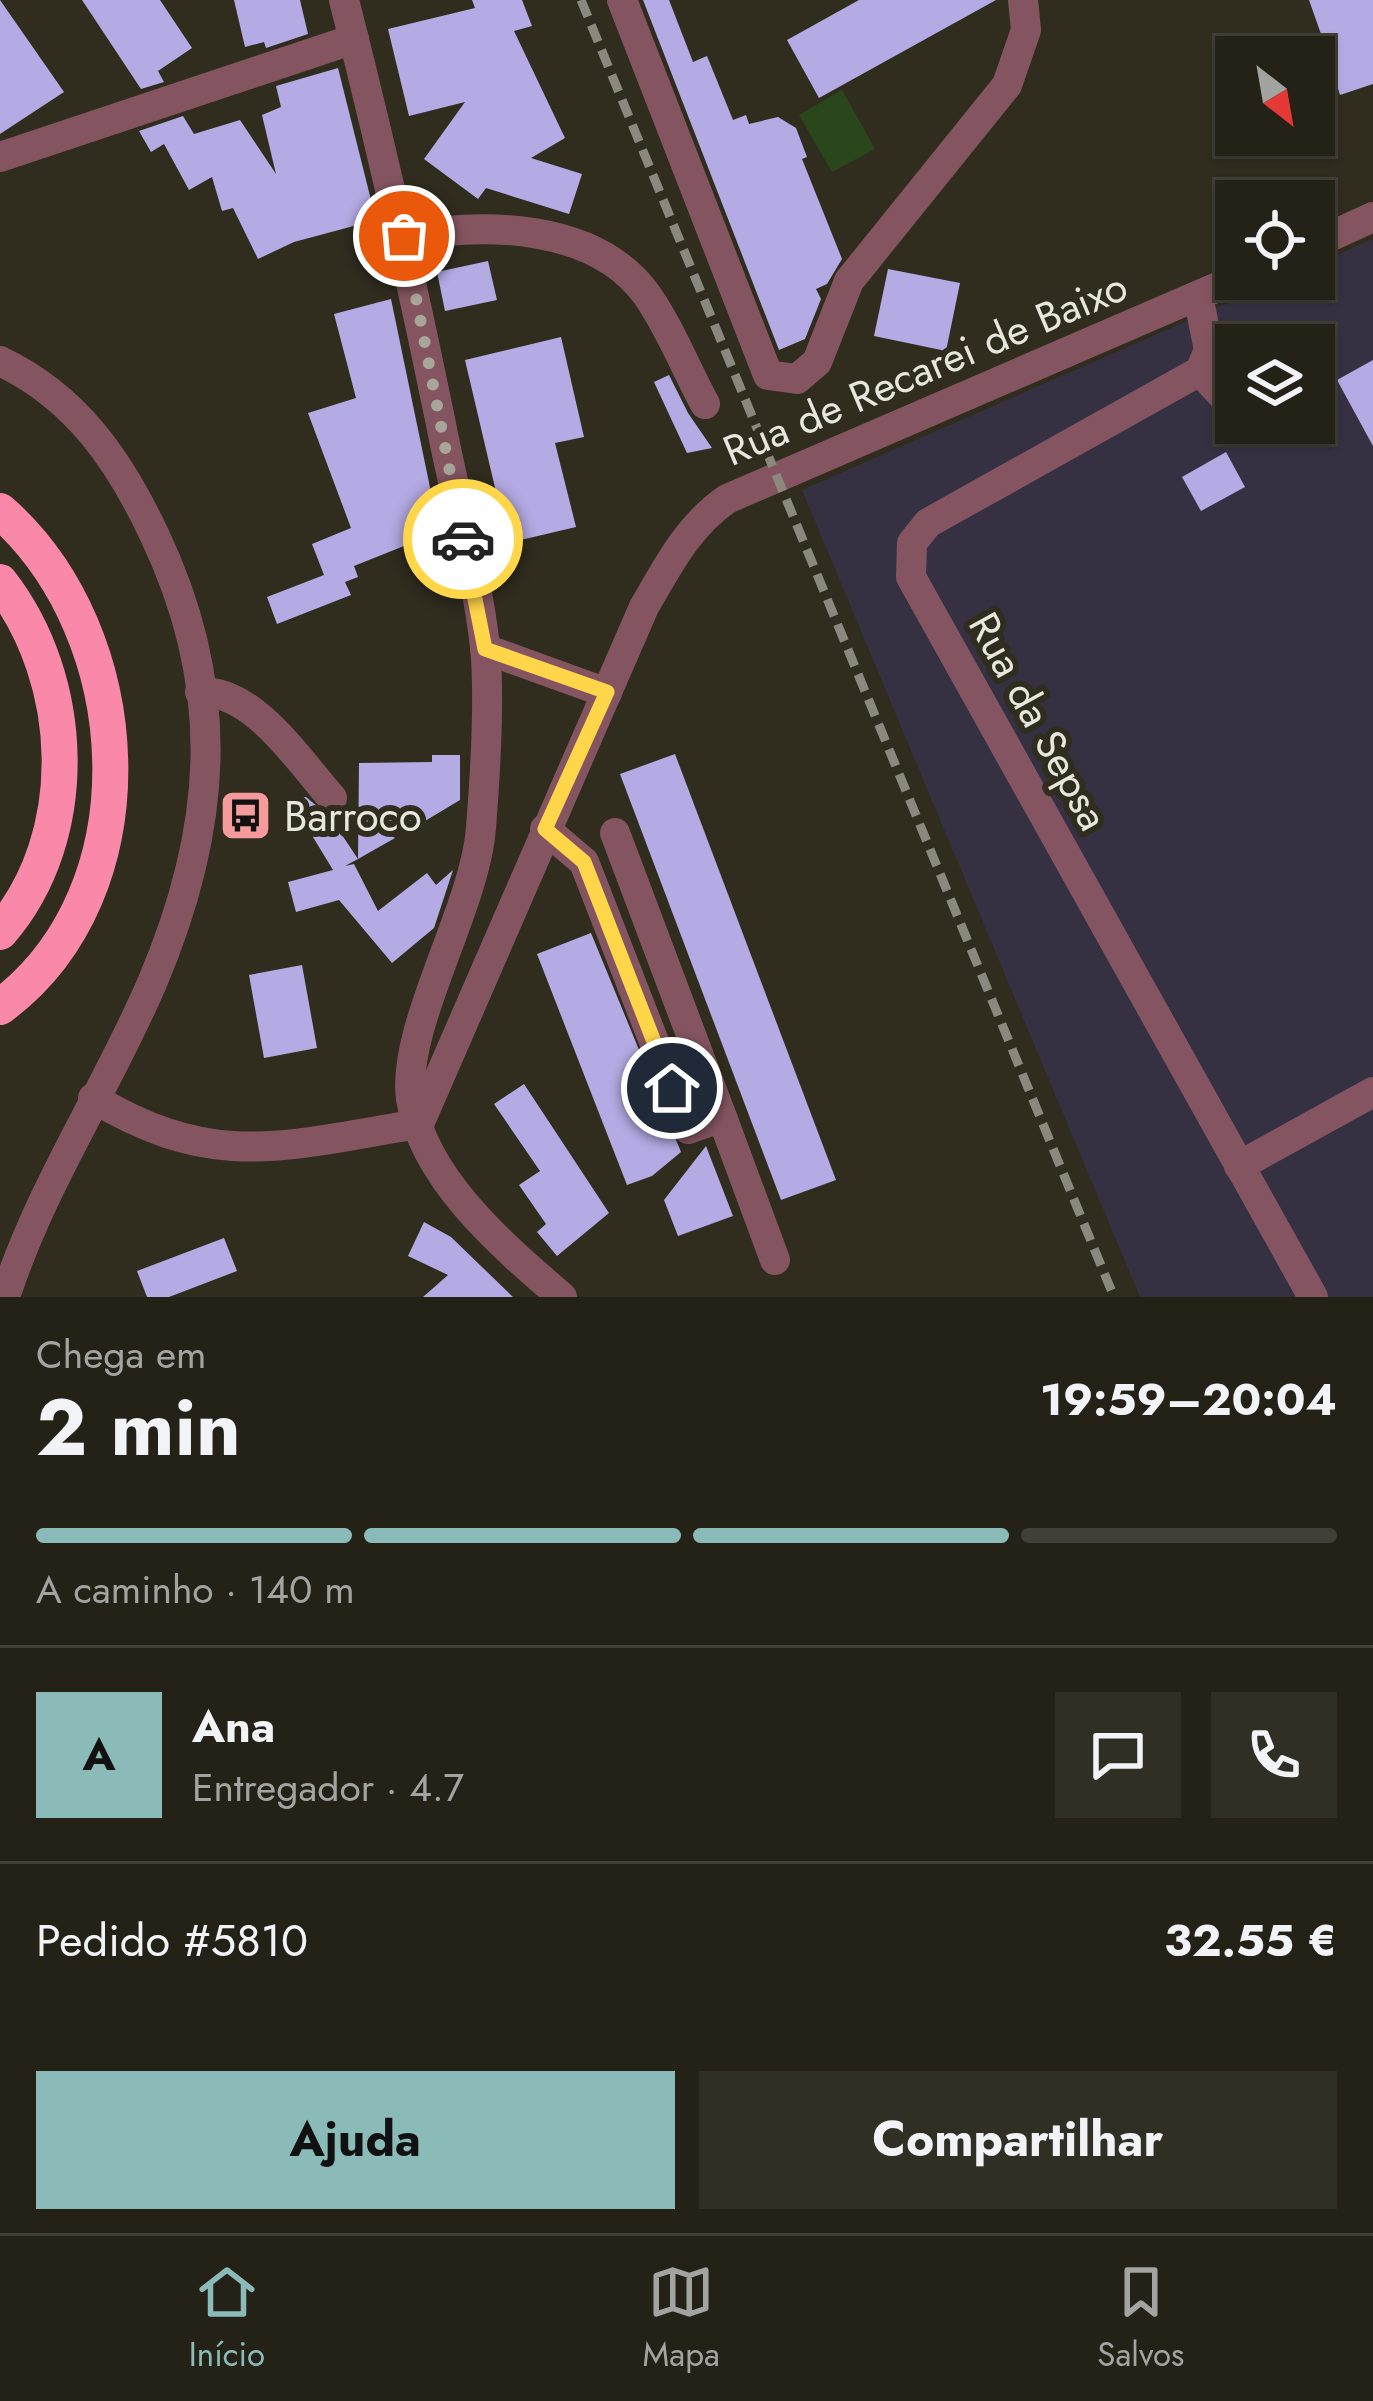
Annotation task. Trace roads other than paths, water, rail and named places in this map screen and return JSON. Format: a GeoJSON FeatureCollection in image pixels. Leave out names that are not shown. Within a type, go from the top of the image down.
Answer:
{"type":"FeatureCollection","features":[{"type":"Feature","properties":{"kind":"highway"},"geometry":{"type":"LineString","coordinates":[[0,512],[51,568],[73,607],[92,653],[112,770],[102,848],[77,919],[55,957],[0,1007]]}},
{"type":"Feature","properties":{"kind":"highway"},"geometry":{"type":"LineString","coordinates":[[0,582],[24,616],[45,663],[61,755],[38,875],[0,932]]}},
{"type":"Feature","properties":{"kind":"street"},"geometry":{"type":"LineString","coordinates":[[344,0],[404,236],[485,649],[481,831],[465,904],[432,993],[410,1077],[419,1124],[445,1175],[502,1245],[562,1297]]}},
{"type":"Feature","properties":{"kind":"street"},"geometry":{"type":"LineString","coordinates":[[622,0],[768,376],[797,379],[817,362],[849,281],[1007,85],[1026,31],[1022,0]]}},
{"type":"Feature","properties":{"kind":"street"},"geometry":{"type":"LineString","coordinates":[[0,157],[354,38]]}},
{"type":"Feature","properties":{"kind":"street"},"geometry":{"type":"LineString","coordinates":[[1335,234],[1373,217]]}},
{"type":"Feature","properties":{"kind":"street","name":"Rua de Recarei de Baixo"},"geometry":{"type":"LineString","coordinates":[[404,236],[447,229],[528,232],[616,262],[647,296],[705,404]]}},
{"type":"Feature","properties":{"kind":"street","name":"Rua de Recarei de Baixo"},"geometry":{"type":"LineString","coordinates":[[419,1124],[644,608],[687,533],[716,506],[1215,288]]}},
{"type":"Feature","properties":{"kind":"street"},"geometry":{"type":"LineString","coordinates":[[1198,296],[1209,350],[1200,370],[1215,387]]}},
{"type":"Feature","properties":{"kind":"street"},"geometry":{"type":"LineString","coordinates":[[0,361],[88,424],[117,460],[184,603],[200,692],[206,803],[200,845],[152,984],[26,1231],[5,1297]]}},
{"type":"Feature","properties":{"kind":"street","name":"Rua da Sepsa"},"geometry":{"type":"LineString","coordinates":[[1200,370],[928,523],[912,543],[910,577],[1313,1297]]}},
{"type":"Feature","properties":{"kind":"street"},"geometry":{"type":"LineString","coordinates":[[485,649],[607,692]]}},
{"type":"Feature","properties":{"kind":"street"},"geometry":{"type":"LineString","coordinates":[[200,692],[222,692],[242,704],[332,798]]}},
{"type":"Feature","properties":{"kind":"street"},"geometry":{"type":"LineString","coordinates":[[545,829],[584,862],[688,1130],[722,1117]]}},
{"type":"Feature","properties":{"kind":"street"},"geometry":{"type":"LineString","coordinates":[[615,833],[776,1261]]}},
{"type":"Feature","properties":{"kind":"street"},"geometry":{"type":"LineString","coordinates":[[623,962],[659,950]]}},
{"type":"Feature","properties":{"kind":"street"},"geometry":{"type":"LineString","coordinates":[[1239,1166],[1373,1092]]}},
{"type":"Feature","properties":{"kind":"street"},"geometry":{"type":"LineString","coordinates":[[93,1098],[172,1138],[214,1147],[315,1141],[419,1124]]}},
{"type":"Feature","properties":{"kind":"railway"},"geometry":{"type":"LineString","coordinates":[[581,0],[1114,1297]]}},
{"type":"Feature","properties":{"kind":"place","name":"Barroco"},"geometry":{"type":"Point","coordinates":[245,816]}}]}
